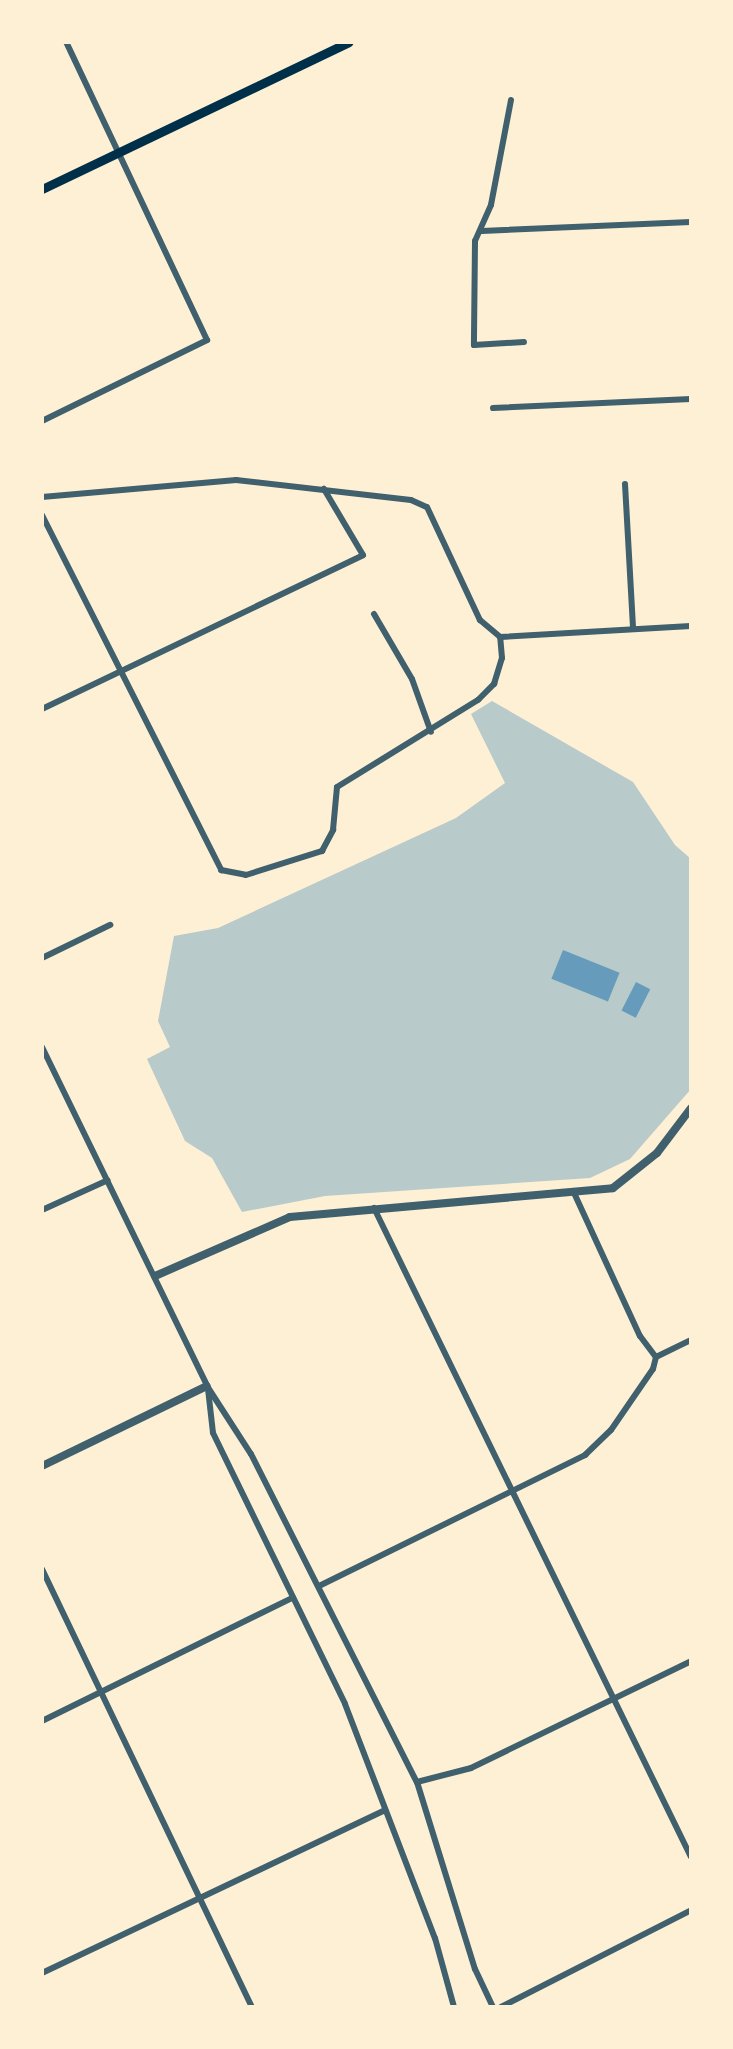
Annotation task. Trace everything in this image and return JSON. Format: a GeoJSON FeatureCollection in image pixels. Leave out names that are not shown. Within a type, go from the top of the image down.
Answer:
{"type":"FeatureCollection","features":[{"type":"Feature","properties":{"kind":"main road"},"geometry":{"type":"LineString","coordinates":[[42,189],[329,46],[349,42]]}},
{"type":"Feature","properties":{"kind":"street"},"geometry":{"type":"LineString","coordinates":[[42,421],[207,340],[66,42]]}},
{"type":"Feature","properties":{"kind":"street"},"geometry":{"type":"LineString","coordinates":[[511,100],[482,231],[474,254],[474,345],[524,342]]}},
{"type":"Feature","properties":{"kind":"street"},"geometry":{"type":"LineString","coordinates":[[482,231],[691,222]]}},
{"type":"Feature","properties":{"kind":"street"},"geometry":{"type":"LineString","coordinates":[[493,408],[691,399]]}},
{"type":"Feature","properties":{"kind":"street"},"geometry":{"type":"LineString","coordinates":[[42,497],[222,480],[324,489],[427,507],[480,620],[500,637],[691,626]]}},
{"type":"Feature","properties":{"kind":"street"},"geometry":{"type":"LineString","coordinates":[[625,484],[633,629]]}},
{"type":"Feature","properties":{"kind":"street"},"geometry":{"type":"LineString","coordinates":[[42,709],[363,555],[324,489]]}},
{"type":"Feature","properties":{"kind":"street"},"geometry":{"type":"LineString","coordinates":[[42,515],[221,870],[246,875],[322,851],[333,830],[337,787],[345,778],[431,732],[494,684],[502,658],[500,637]]}},
{"type":"Feature","properties":{"kind":"street"},"geometry":{"type":"LineString","coordinates":[[374,614],[412,679],[431,732]]}},
{"type":"Feature","properties":{"kind":"street"},"geometry":{"type":"LineString","coordinates":[[42,958],[110,925]]}},
{"type":"Feature","properties":{"kind":"street"},"geometry":{"type":"LineString","coordinates":[[42,1047],[207,1386],[243,1439],[417,1782],[475,1969],[493,2007]]}},
{"type":"Feature","properties":{"kind":"street"},"geometry":{"type":"LineString","coordinates":[[155,1276],[271,1222],[374,1208],[575,1195],[628,1181],[657,1153],[691,1108]]}},
{"type":"Feature","properties":{"kind":"street"},"geometry":{"type":"LineString","coordinates":[[42,1210],[108,1180]]}},
{"type":"Feature","properties":{"kind":"street"},"geometry":{"type":"LineString","coordinates":[[575,1195],[640,1336],[656,1357]]}},
{"type":"Feature","properties":{"kind":"street"},"geometry":{"type":"LineString","coordinates":[[374,1208],[691,1857]]}},
{"type":"Feature","properties":{"kind":"street"},"geometry":{"type":"LineString","coordinates":[[656,1357],[691,1340]]}},
{"type":"Feature","properties":{"kind":"street"},"geometry":{"type":"LineString","coordinates":[[319,1586],[513,1492],[599,1445],[653,1369],[656,1357]]}},
{"type":"Feature","properties":{"kind":"street"},"geometry":{"type":"LineString","coordinates":[[42,1466],[207,1386]]}},
{"type":"Feature","properties":{"kind":"street"},"geometry":{"type":"LineString","coordinates":[[207,1386],[213,1433],[345,1704],[435,1938],[454,2007]]}},
{"type":"Feature","properties":{"kind":"street"},"geometry":{"type":"LineString","coordinates":[[42,1569],[252,2007]]}},
{"type":"Feature","properties":{"kind":"street"},"geometry":{"type":"LineString","coordinates":[[42,1721],[292,1598]]}},
{"type":"Feature","properties":{"kind":"street"},"geometry":{"type":"LineString","coordinates":[[417,1782],[471,1768],[691,1661]]}},
{"type":"Feature","properties":{"kind":"street"},"geometry":{"type":"LineString","coordinates":[[42,1973],[385,1810]]}},
{"type":"Feature","properties":{"kind":"street"},"geometry":{"type":"LineString","coordinates":[[501,2007],[691,1910]]}},
{"type":"Feature","properties":{"kind":"shaded area"},"geometry":{"type":"Polygon","coordinates":[[[492,701],[633,782],[675,845],[691,859],[691,1089],[630,1159],[590,1178],[325,1196],[242,1212],[212,1158],[185,1141],[147,1059],[170,1047],[158,1021],[174,936],[218,928],[456,818],[505,783],[471,714],[492,701]]]}},
{"type":"Feature","properties":{"kind":"water"},"geometry":{"type":"Polygon","coordinates":[[[563,950],[620,973],[608,1002],[551,979],[563,950]]]}},
{"type":"Feature","properties":{"kind":"water"},"geometry":{"type":"Polygon","coordinates":[[[636,982],[650,989],[636,1018],[621,1011],[636,982]]]}}]}
